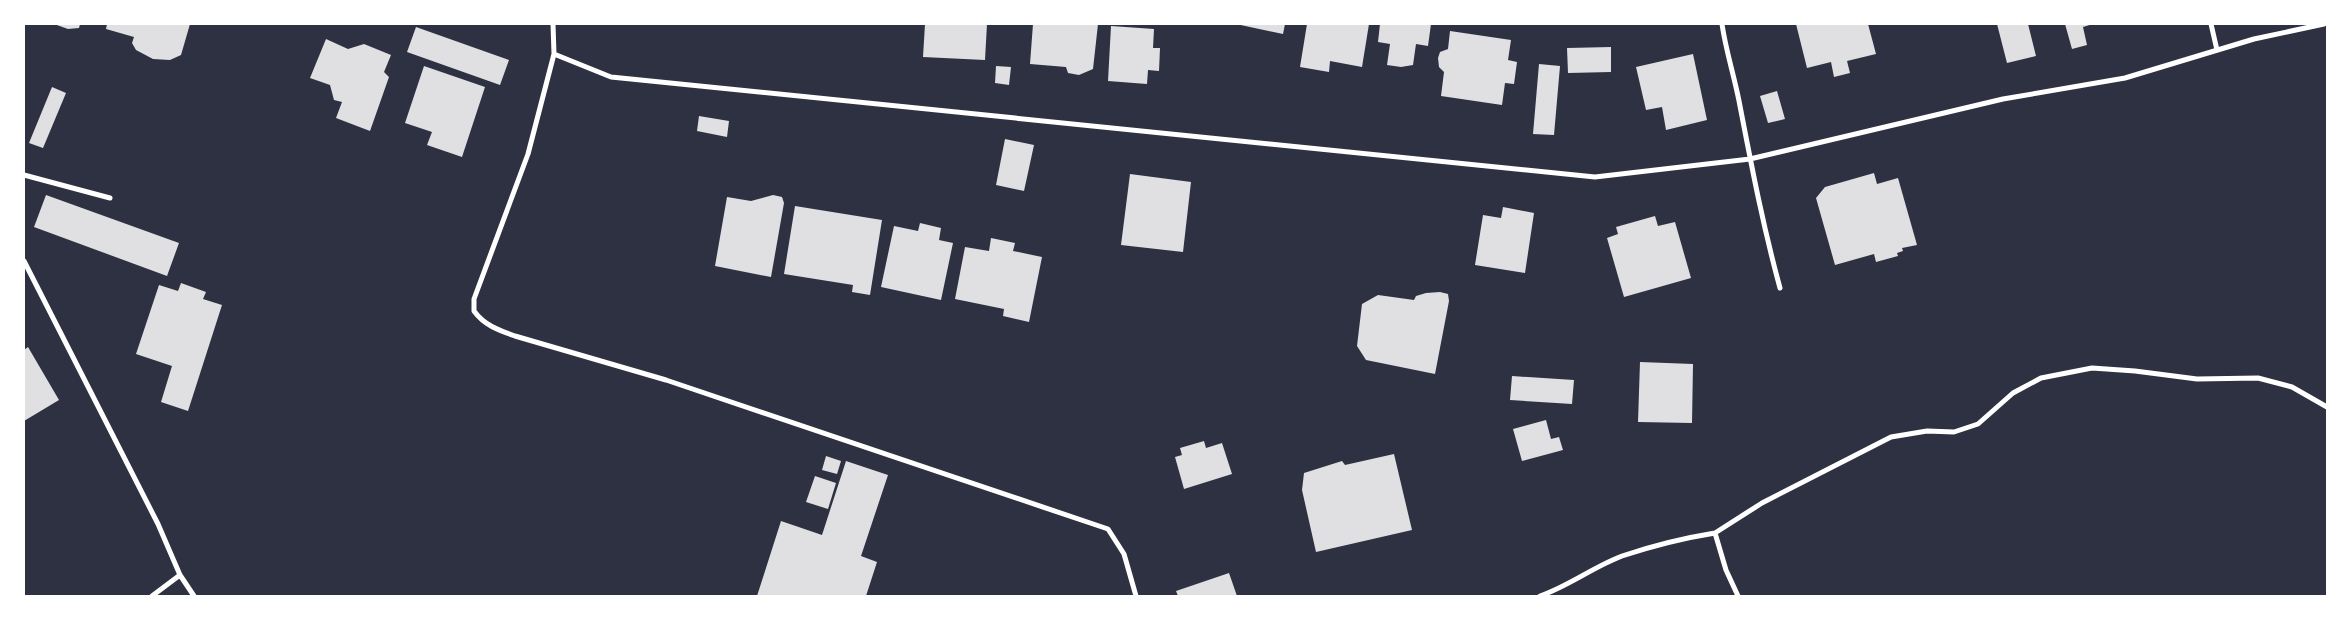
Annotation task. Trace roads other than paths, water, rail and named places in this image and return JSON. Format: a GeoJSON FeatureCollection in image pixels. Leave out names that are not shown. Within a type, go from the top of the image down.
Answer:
{"type":"FeatureCollection","features":[{"type":"Feature","properties":{"kind":"street"},"geometry":{"type":"LineString","coordinates":[[553,24],[554,54],[528,154],[474,299],[474,311],[481,320],[515,336],[666,380],[1108,529],[1124,554],[1136,596]]}},
{"type":"Feature","properties":{"kind":"street"},"geometry":{"type":"LineString","coordinates":[[1722,24],[1725,47],[1740,103],[1762,225],[1780,288]]}},
{"type":"Feature","properties":{"kind":"street"},"geometry":{"type":"LineString","coordinates":[[2211,24],[2217,50]]}},
{"type":"Feature","properties":{"kind":"street"},"geometry":{"type":"LineString","coordinates":[[554,54],[611,77],[1595,177],[1750,159],[2003,99],[2125,78],[2254,39],[2324,24]]}},
{"type":"Feature","properties":{"kind":"street"},"geometry":{"type":"LineString","coordinates":[[24,174],[110,198]]}},
{"type":"Feature","properties":{"kind":"street"},"geometry":{"type":"LineString","coordinates":[[24,261],[154,516],[180,575],[194,596]]}},
{"type":"Feature","properties":{"kind":"street"},"geometry":{"type":"LineString","coordinates":[[1540,596],[1559,590],[1621,557],[1686,538],[1715,533],[1762,503],[1891,437],[1927,431],[1954,432],[1978,424],[2013,393],[2041,378],[2092,368],[2136,371],[2197,379],[2258,378],[2292,387],[2327,407]]}},
{"type":"Feature","properties":{"kind":"street"},"geometry":{"type":"LineString","coordinates":[[1715,533],[1726,570],[1738,596]]}},
{"type":"Feature","properties":{"kind":"street"},"geometry":{"type":"LineString","coordinates":[[152,596],[180,575]]}}]}
